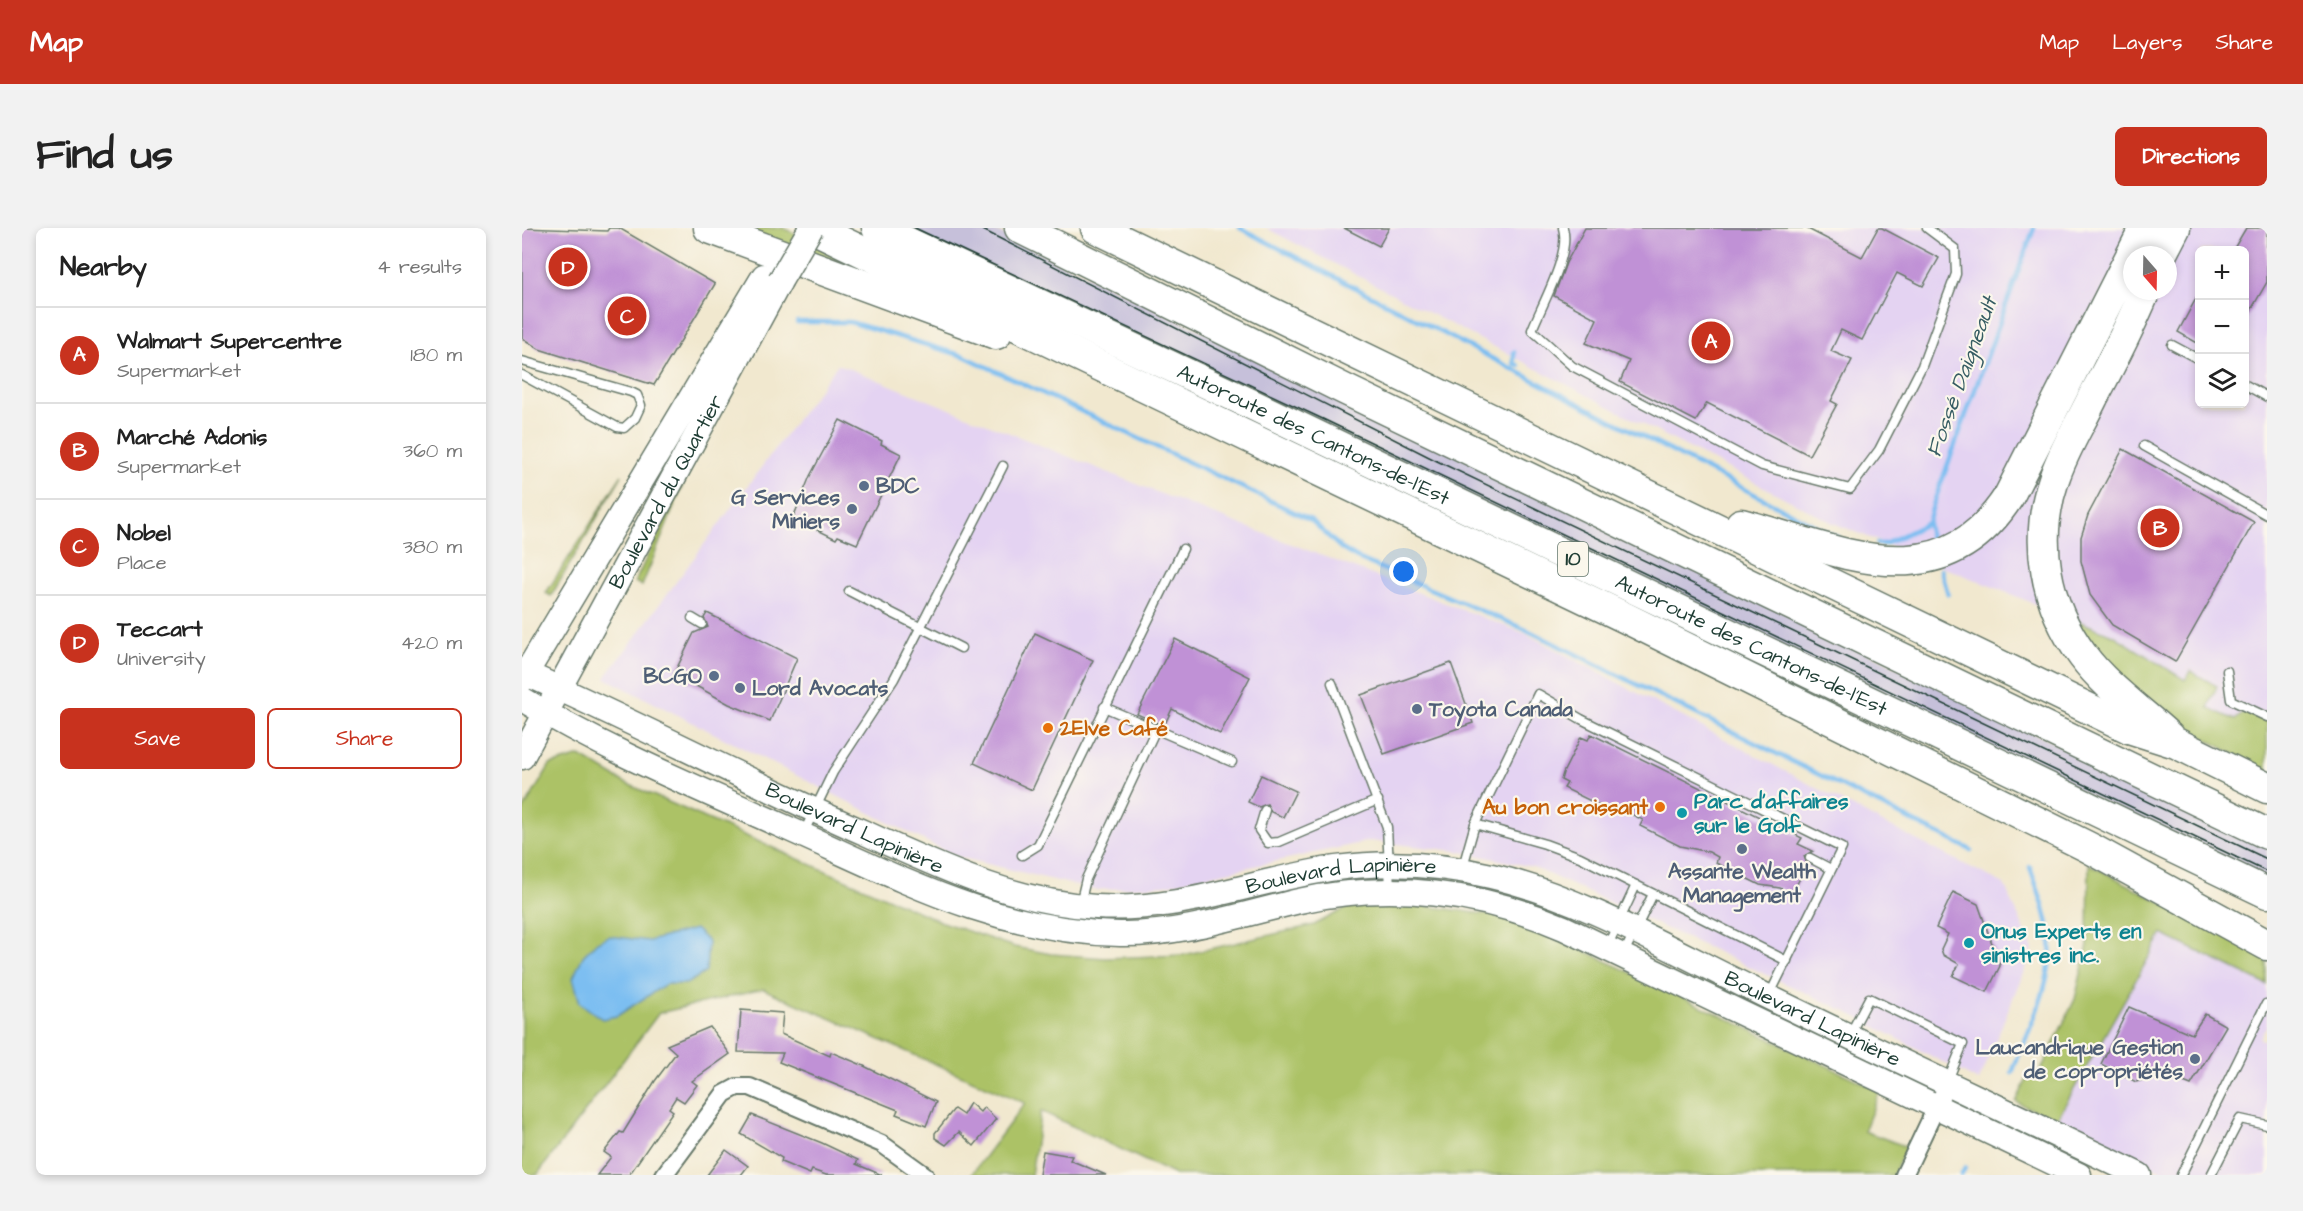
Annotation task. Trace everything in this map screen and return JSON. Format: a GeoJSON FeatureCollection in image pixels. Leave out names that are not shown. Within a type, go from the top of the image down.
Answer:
{"type":"FeatureCollection","features":[{"type":"Feature","properties":{"kind":"highway"},"geometry":{"type":"LineString","coordinates":[[709,228],[965,323],[1131,380]]}},
{"type":"Feature","properties":{"kind":"highway"},"geometry":{"type":"LineString","coordinates":[[812,228],[1626,618],[2088,847],[2267,945]]}},
{"type":"Feature","properties":{"kind":"highway","name":"Autoroute des Cantons-de-l'Est"},"geometry":{"type":"LineString","coordinates":[[876,228],[1255,406],[2267,893]]}},
{"type":"Feature","properties":{"kind":"highway"},"geometry":{"type":"LineString","coordinates":[[1020,228],[1344,389],[2267,834]]}},
{"type":"Feature","properties":{"kind":"highway"},"geometry":{"type":"LineString","coordinates":[[1096,228],[2129,728],[2176,743],[2267,788]]}},
{"type":"Feature","properties":{"kind":"highway"},"geometry":{"type":"LineString","coordinates":[[1665,504],[1756,528],[1818,549],[1875,561],[1915,561],[1957,546],[1985,526],[2008,496],[2145,228]]}},
{"type":"Feature","properties":{"kind":"highway"},"geometry":{"type":"LineString","coordinates":[[2166,246],[2175,228]]}},
{"type":"Feature","properties":{"kind":"highway"},"geometry":{"type":"LineString","coordinates":[[2141,300],[2059,466],[2045,511],[2043,553],[2056,609],[2084,658],[2176,743]]}},
{"type":"Feature","properties":{"kind":"highway"},"geometry":{"type":"LineString","coordinates":[[2088,847],[2267,921]]}},
{"type":"Feature","properties":{"kind":"main road","name":"Boulevard du Quartier"},"geometry":{"type":"LineString","coordinates":[[522,757],[772,278],[792,228]]}},
{"type":"Feature","properties":{"kind":"main road","name":"Boulevard du Quartier"},"geometry":{"type":"LineString","coordinates":[[524,675],[772,278],[812,228]]}},
{"type":"Feature","properties":{"kind":"main road","name":"Boulevard Lapinière"},"geometry":{"type":"LineString","coordinates":[[524,675],[559,688],[814,811],[976,882],[1031,898],[1121,934],[1182,929],[1309,899],[1352,892],[1439,893],[1498,904],[1540,917],[2079,1175]]}},
{"type":"Feature","properties":{"kind":"main road","name":"Boulevard Lapinière"},"geometry":{"type":"LineString","coordinates":[[522,699],[618,751],[802,834],[980,911],[1027,924],[1079,919],[1130,907],[1169,904],[1333,868],[1389,865],[1462,870],[1526,884],[1626,928],[2139,1175]]}},
{"type":"Feature","properties":{"kind":"street"},"geometry":{"type":"LineString","coordinates":[[1904,1175],[1947,1084]]}},
{"type":"Feature","properties":{"kind":"street"},"geometry":{"type":"LineString","coordinates":[[664,1175],[724,1094],[737,1087],[750,1087],[882,1144],[925,1175]]}},
{"type":"Feature","properties":{"kind":"lane"},"geometry":{"type":"LineString","coordinates":[[1563,228],[1566,238],[1563,252],[1532,330],[1572,366],[1762,466],[1850,489],[1879,450],[1922,366],[1956,274],[1955,249],[1938,230],[1927,228]]}},
{"type":"Feature","properties":{"kind":"lane"},"geometry":{"type":"LineString","coordinates":[[2172,345],[2195,358]]}},
{"type":"Feature","properties":{"kind":"lane"},"geometry":{"type":"LineString","coordinates":[[522,361],[631,392],[637,395],[641,405],[631,422],[624,428],[617,427],[522,375]]}},
{"type":"Feature","properties":{"kind":"lane"},"geometry":{"type":"LineString","coordinates":[[2249,387],[2267,397]]}},
{"type":"Feature","properties":{"kind":"lane"},"geometry":{"type":"LineString","coordinates":[[2144,446],[2267,515]]}},
{"type":"Feature","properties":{"kind":"lane"},"geometry":{"type":"LineString","coordinates":[[802,834],[833,772],[894,679],[1003,466]]}},
{"type":"Feature","properties":{"kind":"lane"},"geometry":{"type":"LineString","coordinates":[[1022,855],[1038,845],[1183,549]]}},
{"type":"Feature","properties":{"kind":"lane"},"geometry":{"type":"LineString","coordinates":[[849,591],[961,648]]}},
{"type":"Feature","properties":{"kind":"lane"},"geometry":{"type":"LineString","coordinates":[[692,618],[702,624]]}},
{"type":"Feature","properties":{"kind":"lane"},"geometry":{"type":"LineString","coordinates":[[2227,670],[2231,700],[2267,717]]}},
{"type":"Feature","properties":{"kind":"lane"},"geometry":{"type":"LineString","coordinates":[[1332,683],[1369,784],[1378,800],[1388,833],[1390,891]]}},
{"type":"Feature","properties":{"kind":"lane"},"geometry":{"type":"LineString","coordinates":[[1462,870],[1475,824],[1538,694],[1592,724],[1842,848],[1769,998]]}},
{"type":"Feature","properties":{"kind":"lane"},"geometry":{"type":"LineString","coordinates":[[1104,707],[1232,762]]}},
{"type":"Feature","properties":{"kind":"lane"},"geometry":{"type":"LineString","coordinates":[[1079,919],[1086,879],[1156,729]]}},
{"type":"Feature","properties":{"kind":"lane"},"geometry":{"type":"LineString","coordinates":[[1265,810],[1259,830],[1268,843],[1279,842],[1378,800]]}},
{"type":"Feature","properties":{"kind":"lane"},"geometry":{"type":"LineString","coordinates":[[1475,824],[1545,844],[1580,857],[1787,961]]}},
{"type":"Feature","properties":{"kind":"lane"},"geometry":{"type":"LineString","coordinates":[[1810,858],[1831,869]]}},
{"type":"Feature","properties":{"kind":"lane"},"geometry":{"type":"LineString","coordinates":[[1614,952],[1626,928],[1636,885]]}},
{"type":"Feature","properties":{"kind":"lane"},"geometry":{"type":"LineString","coordinates":[[1614,952],[1626,928],[1653,894]]}},
{"type":"Feature","properties":{"kind":"lane"},"geometry":{"type":"LineString","coordinates":[[1850,1036],[1869,998],[1963,1044],[1949,1072],[1947,1084]]}},
{"type":"Feature","properties":{"kind":"lane"},"geometry":{"type":"LineString","coordinates":[[2181,1175],[2266,1004]]}},
{"type":"Feature","properties":{"kind":"lane"},"geometry":{"type":"LineString","coordinates":[[2211,1175],[2240,1119],[2267,1125]]}},
{"type":"Feature","properties":{"kind":"shaded area"},"geometry":{"type":"Polygon","coordinates":[[[902,228],[989,228],[2267,846],[2267,880],[902,228]]]}},
{"type":"Feature","properties":{"kind":"shaded area"},"geometry":{"type":"Polygon","coordinates":[[[1266,228],[2267,228],[2267,721],[2244,712],[2235,720],[2208,708],[2216,691],[2190,671],[2185,680],[2115,636],[1833,523],[1266,228]]]}},
{"type":"Feature","properties":{"kind":"shaded area"},"geometry":{"type":"Polygon","coordinates":[[[838,364],[1174,499],[1526,634],[1902,833],[2004,884],[2033,949],[1979,1081],[1845,1011],[1533,867],[1457,851],[1370,841],[1166,885],[1095,890],[955,856],[605,678],[838,364]]]}},
{"type":"Feature","properties":{"kind":"shaded area"},"geometry":{"type":"Polygon","coordinates":[[[2162,934],[2267,985],[2267,1025],[2260,1039],[2267,1041],[2267,1175],[2170,1175],[2056,1121],[2162,934]]]}},
{"type":"Feature","properties":{"kind":"green space"},"geometry":{"type":"Polygon","coordinates":[[[733,228],[783,228],[997,327],[733,228]]]}},
{"type":"Feature","properties":{"kind":"green space"},"geometry":{"type":"Polygon","coordinates":[[[692,462],[642,586],[635,582],[692,462]]]}},
{"type":"Feature","properties":{"kind":"green space"},"geometry":{"type":"Polygon","coordinates":[[[622,475],[551,596],[546,593],[622,475]]]}},
{"type":"Feature","properties":{"kind":"green space"},"geometry":{"type":"Polygon","coordinates":[[[2071,618],[2115,636],[2185,680],[2190,671],[2217,686],[2208,708],[2235,720],[2244,712],[2267,721],[2267,772],[2162,715],[2124,685],[2071,618]]]}},
{"type":"Feature","properties":{"kind":"green space"},"geometry":{"type":"Polygon","coordinates":[[[580,756],[625,783],[942,922],[1014,947],[1051,954],[1106,958],[1183,955],[1314,925],[1354,904],[1402,903],[1493,915],[1562,940],[1880,1091],[1864,1131],[1907,1147],[1893,1175],[1175,1175],[1041,1111],[1031,1175],[971,1175],[1025,1103],[763,989],[659,1013],[537,1175],[522,1175],[522,812],[550,765],[580,756]]]}},
{"type":"Feature","properties":{"kind":"green space"},"geometry":{"type":"Polygon","coordinates":[[[2089,864],[2267,958],[2267,985],[2162,934],[2056,1121],[2016,1102],[2027,1079],[2040,1072],[2075,999],[2088,945],[2089,864]]]}},
{"type":"Feature","properties":{"kind":"water"},"geometry":{"type":"Polygon","coordinates":[[[695,929],[708,941],[706,972],[686,984],[666,984],[617,1016],[602,1019],[580,1003],[573,978],[583,956],[597,942],[609,936],[649,941],[695,929]]]}},
{"type":"Feature","properties":{"kind":"building"},"geometry":{"type":"Polygon","coordinates":[[[522,228],[607,231],[609,228],[619,228],[715,284],[654,385],[539,349],[522,338],[522,228]]]}},
{"type":"Feature","properties":{"kind":"building"},"geometry":{"type":"Polygon","coordinates":[[[1344,228],[1389,228],[1379,246],[1344,228]]]}},
{"type":"Feature","properties":{"kind":"building"},"geometry":{"type":"Polygon","coordinates":[[[1585,228],[1806,228],[1862,257],[1878,228],[1882,228],[1939,258],[1923,286],[1897,273],[1862,340],[1841,330],[1831,351],[1852,360],[1831,401],[1837,404],[1809,455],[1707,403],[1696,421],[1620,382],[1629,361],[1586,343],[1597,319],[1554,296],[1566,263],[1585,228]]]}},
{"type":"Feature","properties":{"kind":"building"},"geometry":{"type":"Polygon","coordinates":[[[2246,228],[2267,228],[2267,282],[2249,313],[2249,246],[2235,246],[2246,228]]]}},
{"type":"Feature","properties":{"kind":"building"},"geometry":{"type":"Polygon","coordinates":[[[2195,300],[2195,342],[2178,332],[2195,300]]]}},
{"type":"Feature","properties":{"kind":"building"},"geometry":{"type":"Polygon","coordinates":[[[840,420],[882,441],[881,444],[901,454],[857,544],[838,536],[836,539],[793,518],[810,476],[840,420]]]}},
{"type":"Feature","properties":{"kind":"building"},"geometry":{"type":"Polygon","coordinates":[[[2123,449],[2254,522],[2175,662],[2112,625],[2090,595],[2081,561],[2081,537],[2088,515],[2123,449]]]}},
{"type":"Feature","properties":{"kind":"building"},"geometry":{"type":"Polygon","coordinates":[[[707,613],[797,658],[770,721],[729,704],[674,674],[694,633],[708,627],[704,618],[707,613]]]}},
{"type":"Feature","properties":{"kind":"building"},"geometry":{"type":"Polygon","coordinates":[[[1035,633],[1093,660],[1032,790],[974,763],[1035,633]]]}},
{"type":"Feature","properties":{"kind":"building"},"geometry":{"type":"Polygon","coordinates":[[[1175,639],[1250,677],[1220,734],[1172,709],[1164,726],[1137,714],[1175,639]]]}},
{"type":"Feature","properties":{"kind":"building","name":"Toyota Canada"},"geometry":{"type":"Polygon","coordinates":[[[1451,663],[1473,723],[1384,754],[1361,695],[1451,663]]]}},
{"type":"Feature","properties":{"kind":"building","name":"Parc d'affaires sur le Golf"},"geometry":{"type":"Polygon","coordinates":[[[1591,734],[1802,838],[1798,844],[1813,851],[1804,856],[1807,864],[1792,894],[1780,888],[1760,885],[1716,863],[1718,857],[1709,852],[1680,846],[1640,826],[1643,820],[1625,811],[1605,808],[1564,788],[1567,783],[1561,780],[1563,773],[1581,737],[1588,740],[1591,734]]]}},
{"type":"Feature","properties":{"kind":"building"},"geometry":{"type":"Polygon","coordinates":[[[1261,775],[1296,791],[1283,817],[1271,812],[1267,804],[1259,807],[1248,802],[1261,775]]]}},
{"type":"Feature","properties":{"kind":"building","name":"Onus Experts en sinistres inc."},"geometry":{"type":"Polygon","coordinates":[[[1953,892],[1978,904],[2000,966],[1987,992],[1953,976],[1959,964],[1943,955],[1941,949],[1948,934],[1936,928],[1953,892]]]}},
{"type":"Feature","properties":{"kind":"building"},"geometry":{"type":"Polygon","coordinates":[[[2129,1007],[2192,1034],[2205,1014],[2226,1026],[2191,1085],[2164,1074],[2136,1082],[2101,1064],[2129,1007]]]}},
{"type":"Feature","properties":{"kind":"building"},"geometry":{"type":"Polygon","coordinates":[[[741,1010],[783,1013],[781,1034],[830,1056],[831,1052],[862,1065],[936,1102],[926,1126],[896,1114],[898,1110],[779,1062],[783,1053],[738,1052],[741,1010]]]}},
{"type":"Feature","properties":{"kind":"building"},"geometry":{"type":"Polygon","coordinates":[[[710,1027],[730,1054],[692,1081],[697,1085],[684,1102],[676,1097],[669,1108],[673,1111],[629,1175],[597,1175],[611,1157],[604,1152],[620,1132],[623,1133],[655,1081],[676,1053],[667,1045],[710,1027]]]}},
{"type":"Feature","properties":{"kind":"building"},"geometry":{"type":"Polygon","coordinates":[[[970,1103],[980,1112],[984,1107],[996,1119],[974,1146],[959,1132],[946,1145],[935,1138],[935,1133],[954,1109],[963,1115],[970,1103]]]}},
{"type":"Feature","properties":{"kind":"building"},"geometry":{"type":"Polygon","coordinates":[[[752,1115],[822,1143],[858,1160],[856,1164],[882,1175],[826,1175],[812,1170],[810,1174],[781,1162],[782,1158],[741,1134],[752,1115]]]}},
{"type":"Feature","properties":{"kind":"building"},"geometry":{"type":"Polygon","coordinates":[[[726,1150],[748,1166],[741,1175],[707,1175],[726,1150]]]}},
{"type":"Feature","properties":{"kind":"building"},"geometry":{"type":"Polygon","coordinates":[[[1043,1151],[1072,1156],[1070,1160],[1106,1175],[1039,1175],[1043,1151]]]}},
{"type":"Feature","properties":{"kind":"waterway"},"geometry":{"type":"LineString","coordinates":[[1240,228],[1837,537]]}},
{"type":"Feature","properties":{"kind":"waterway","name":"Fossé Daigneault"},"geometry":{"type":"LineString","coordinates":[[1930,539],[1928,523],[1933,505],[2034,228]]}},
{"type":"Feature","properties":{"kind":"waterway"},"geometry":{"type":"LineString","coordinates":[[797,322],[850,322],[964,356],[1311,520],[1342,549],[1357,558],[1529,631],[1971,850]]}},
{"type":"Feature","properties":{"kind":"waterway","name":"Fossé Daigneault"},"geometry":{"type":"LineString","coordinates":[[1514,352],[1514,363],[1519,366]]}},
{"type":"Feature","properties":{"kind":"waterway"},"geometry":{"type":"LineString","coordinates":[[1877,544],[1885,544],[1928,523]]}},
{"type":"Feature","properties":{"kind":"waterway","name":"Fossé Daigneault"},"geometry":{"type":"LineString","coordinates":[[1941,570],[1948,594]]}},
{"type":"Feature","properties":{"kind":"waterway","name":"Fossé Daigneault"},"geometry":{"type":"LineString","coordinates":[[2012,1073],[2044,990],[2050,956],[2047,921],[2030,867]]}},
{"type":"Feature","properties":{"kind":"waterway","name":"Fossé Daigneault"},"geometry":{"type":"LineString","coordinates":[[1961,1175],[1965,1168]]}},
{"type":"Feature","properties":{"kind":"tram line"},"geometry":{"type":"LineString","coordinates":[[915,228],[1325,420],[2267,872]]}},
{"type":"Feature","properties":{"kind":"tram line"},"geometry":{"type":"LineString","coordinates":[[979,228],[1437,461],[2267,859]]}},
{"type":"Feature","properties":{"kind":"place","name":"Teccart"},"geometry":{"type":"Point","coordinates":[568,267]}},
{"type":"Feature","properties":{"kind":"place","name":"Nobel"},"geometry":{"type":"Point","coordinates":[627,316]}},
{"type":"Feature","properties":{"kind":"place","name":"Walmart Supercentre"},"geometry":{"type":"Point","coordinates":[1711,341]}},
{"type":"Feature","properties":{"kind":"place","name":"BDC"},"geometry":{"type":"Point","coordinates":[864,486]}},
{"type":"Feature","properties":{"kind":"place","name":"G Services Miniers"},"geometry":{"type":"Point","coordinates":[852,509]}},
{"type":"Feature","properties":{"kind":"place","name":"Marché Adonis"},"geometry":{"type":"Point","coordinates":[2160,528]}},
{"type":"Feature","properties":{"kind":"place","name":"BCGO"},"geometry":{"type":"Point","coordinates":[714,676]}},
{"type":"Feature","properties":{"kind":"place","name":"Lord Avocats"},"geometry":{"type":"Point","coordinates":[740,688]}},
{"type":"Feature","properties":{"kind":"place","name":"Toyota Canada"},"geometry":{"type":"Point","coordinates":[1417,709]}},
{"type":"Feature","properties":{"kind":"place","name":"2Elve Café"},"geometry":{"type":"Point","coordinates":[1048,728]}},
{"type":"Feature","properties":{"kind":"place","name":"Au bon croissant"},"geometry":{"type":"Point","coordinates":[1660,807]}},
{"type":"Feature","properties":{"kind":"place","name":"Parc d'affaires sur le Golf"},"geometry":{"type":"Point","coordinates":[1682,813]}},
{"type":"Feature","properties":{"kind":"place","name":"Assante Wealth Management"},"geometry":{"type":"Point","coordinates":[1742,849]}},
{"type":"Feature","properties":{"kind":"place","name":"Onus Experts en sinistres inc."},"geometry":{"type":"Point","coordinates":[1969,943]}},
{"type":"Feature","properties":{"kind":"place","name":"Laucandrique Gestion de copropriétés"},"geometry":{"type":"Point","coordinates":[2195,1059]}}]}
